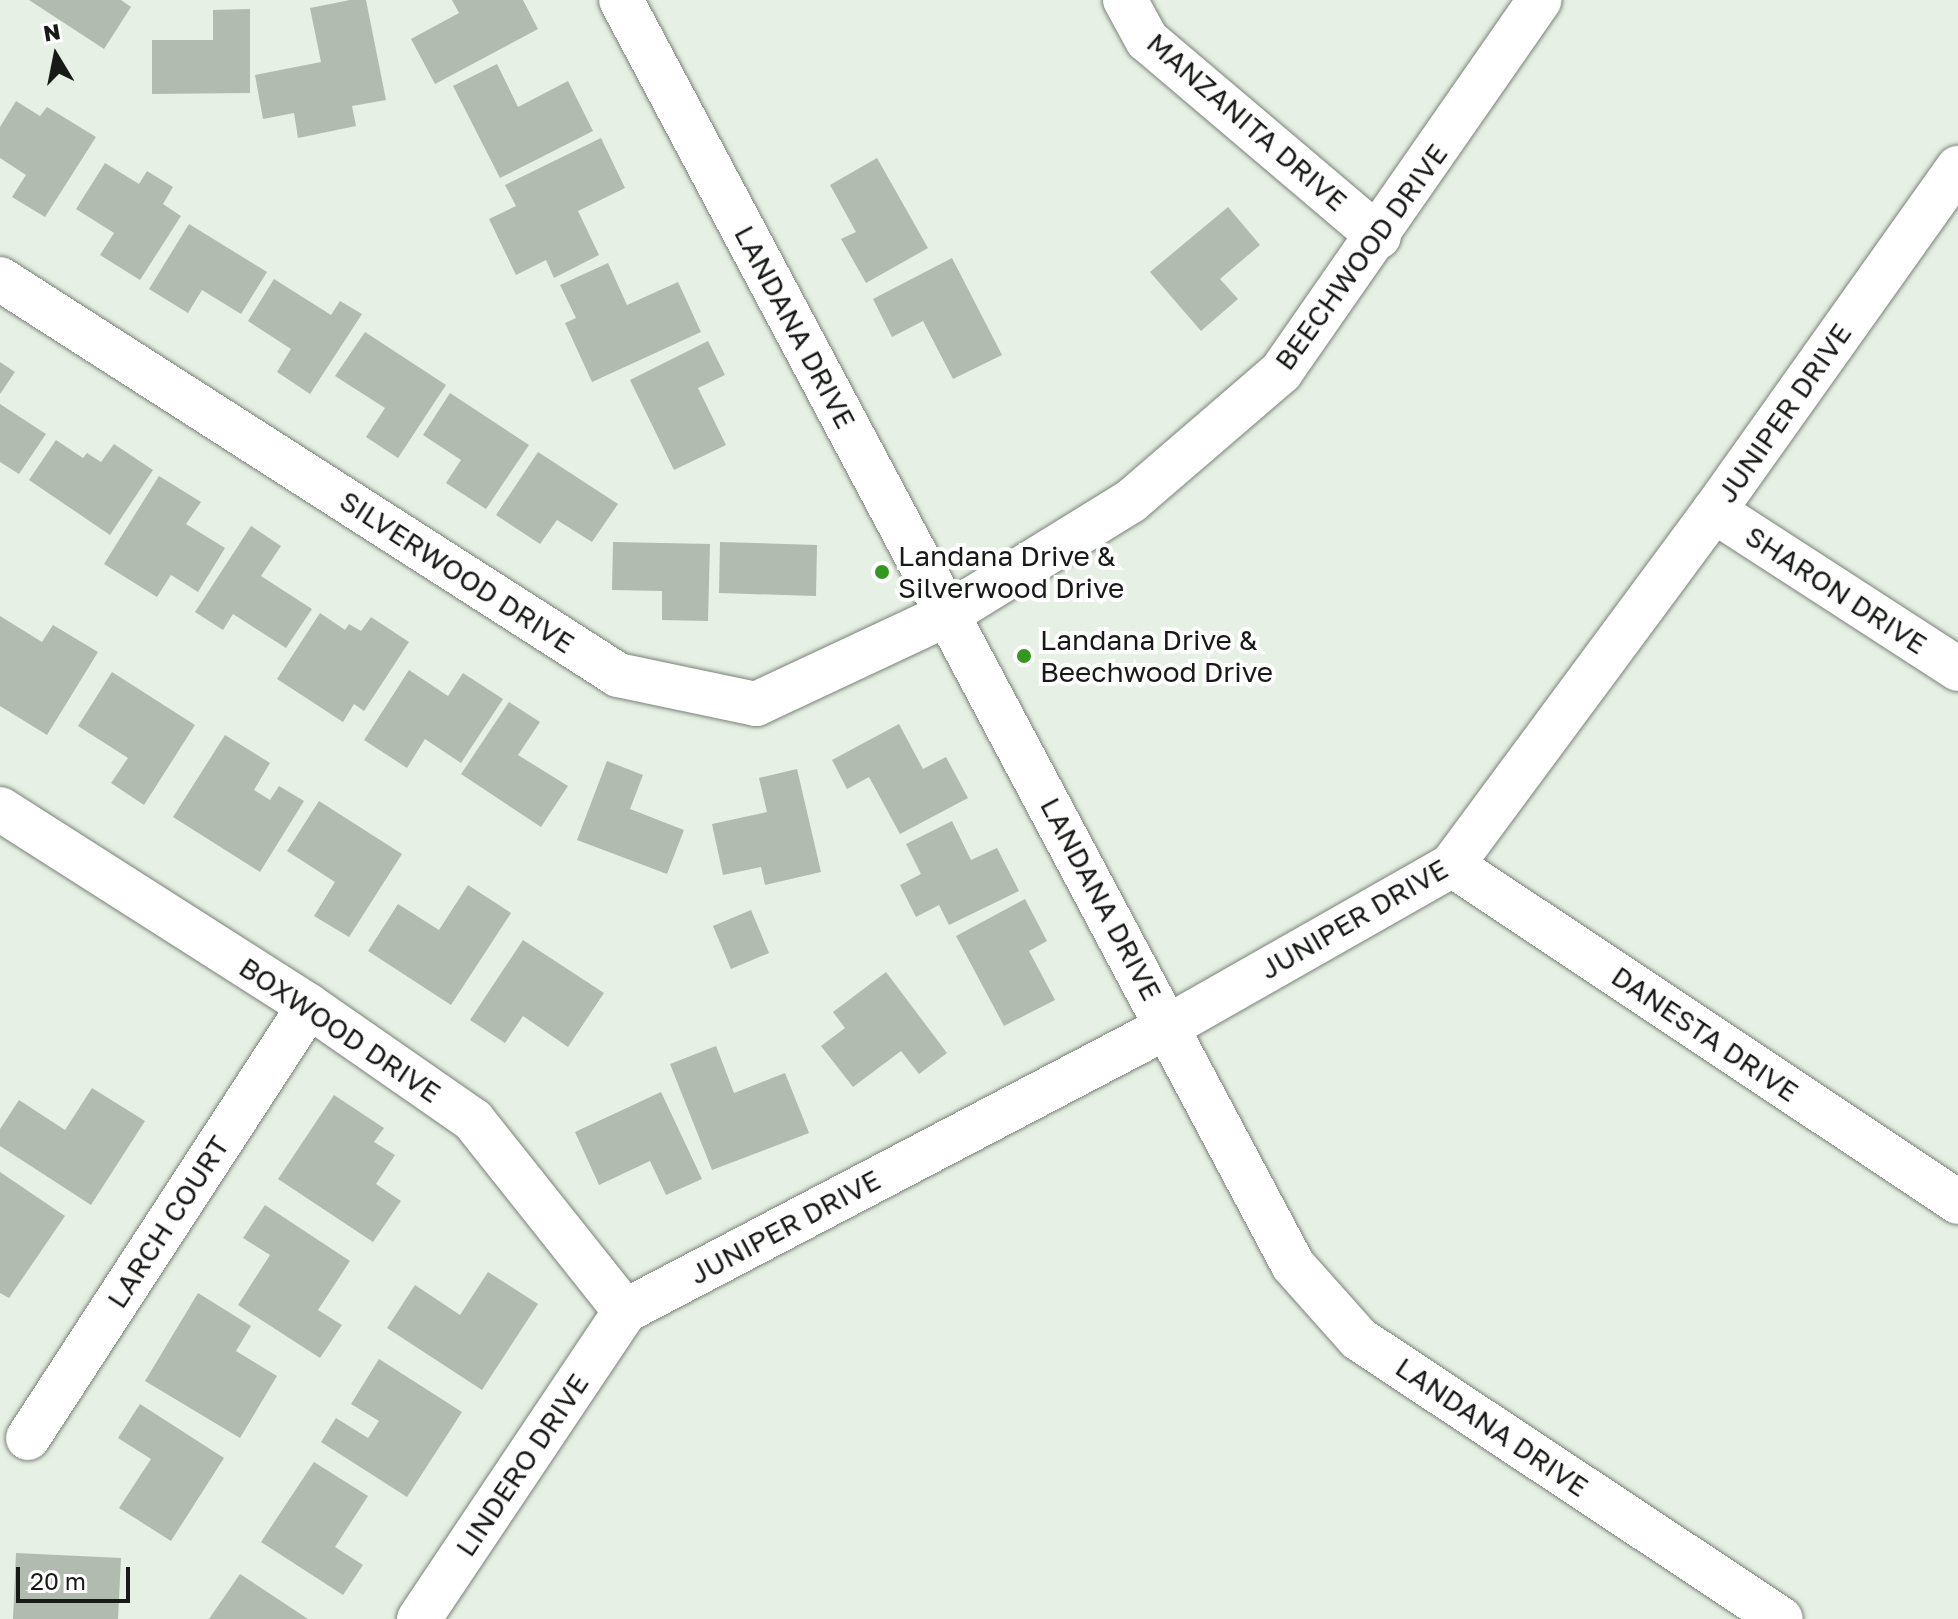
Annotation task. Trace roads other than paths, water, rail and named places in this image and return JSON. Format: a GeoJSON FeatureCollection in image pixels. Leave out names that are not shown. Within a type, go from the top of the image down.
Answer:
{"type":"FeatureCollection","features":[{"type":"Feature","properties":{"kind":"street","name":"LANDANA DRIVE"},"geometry":{"type":"LineString","coordinates":[[621,0],[1169,1026],[1293,1265],[1359,1339],[1781,1619]]}},
{"type":"Feature","properties":{"kind":"street","name":"MANZANITA DRIVE"},"geometry":{"type":"LineString","coordinates":[[1125,0],[1147,40],[1379,237]]}},
{"type":"Feature","properties":{"kind":"street","name":"BEECHWOOD DRIVE"},"geometry":{"type":"LineString","coordinates":[[948,614],[1131,501],[1281,372],[1379,237],[1540,0]]}},
{"type":"Feature","properties":{"kind":"street","name":"JUNIPER DRIVE"},"geometry":{"type":"LineString","coordinates":[[625,1311],[1169,1026],[1452,865],[1714,511],[1958,168]]}},
{"type":"Feature","properties":{"kind":"street","name":"SILVERWOOD DRIVE"},"geometry":{"type":"LineString","coordinates":[[0,279],[618,675],[756,704],[948,614]]}},
{"type":"Feature","properties":{"kind":"street","name":"SHARON DRIVE"},"geometry":{"type":"LineString","coordinates":[[1714,511],[1958,669]]}},
{"type":"Feature","properties":{"kind":"street","name":"BOXWOOD DRIVE"},"geometry":{"type":"LineString","coordinates":[[0,809],[309,1006],[473,1120],[625,1311]]}},
{"type":"Feature","properties":{"kind":"street","name":"DANESTA DRIVE"},"geometry":{"type":"LineString","coordinates":[[1452,865],[1958,1202]]}},
{"type":"Feature","properties":{"kind":"street","name":"LARCH COURT"},"geometry":{"type":"LineString","coordinates":[[28,1438],[309,1006]]}},
{"type":"Feature","properties":{"kind":"street","name":"LINDERO DRIVE"},"geometry":{"type":"LineString","coordinates":[[419,1619],[625,1311]]}},
{"type":"Feature","properties":{"kind":"place","name":"Landana Drive & Silverwood Drive"},"geometry":{"type":"Point","coordinates":[882,572]}},
{"type":"Feature","properties":{"kind":"place","name":"Landana Drive & Beechwood Drive"},"geometry":{"type":"Point","coordinates":[1024,656]}}]}
